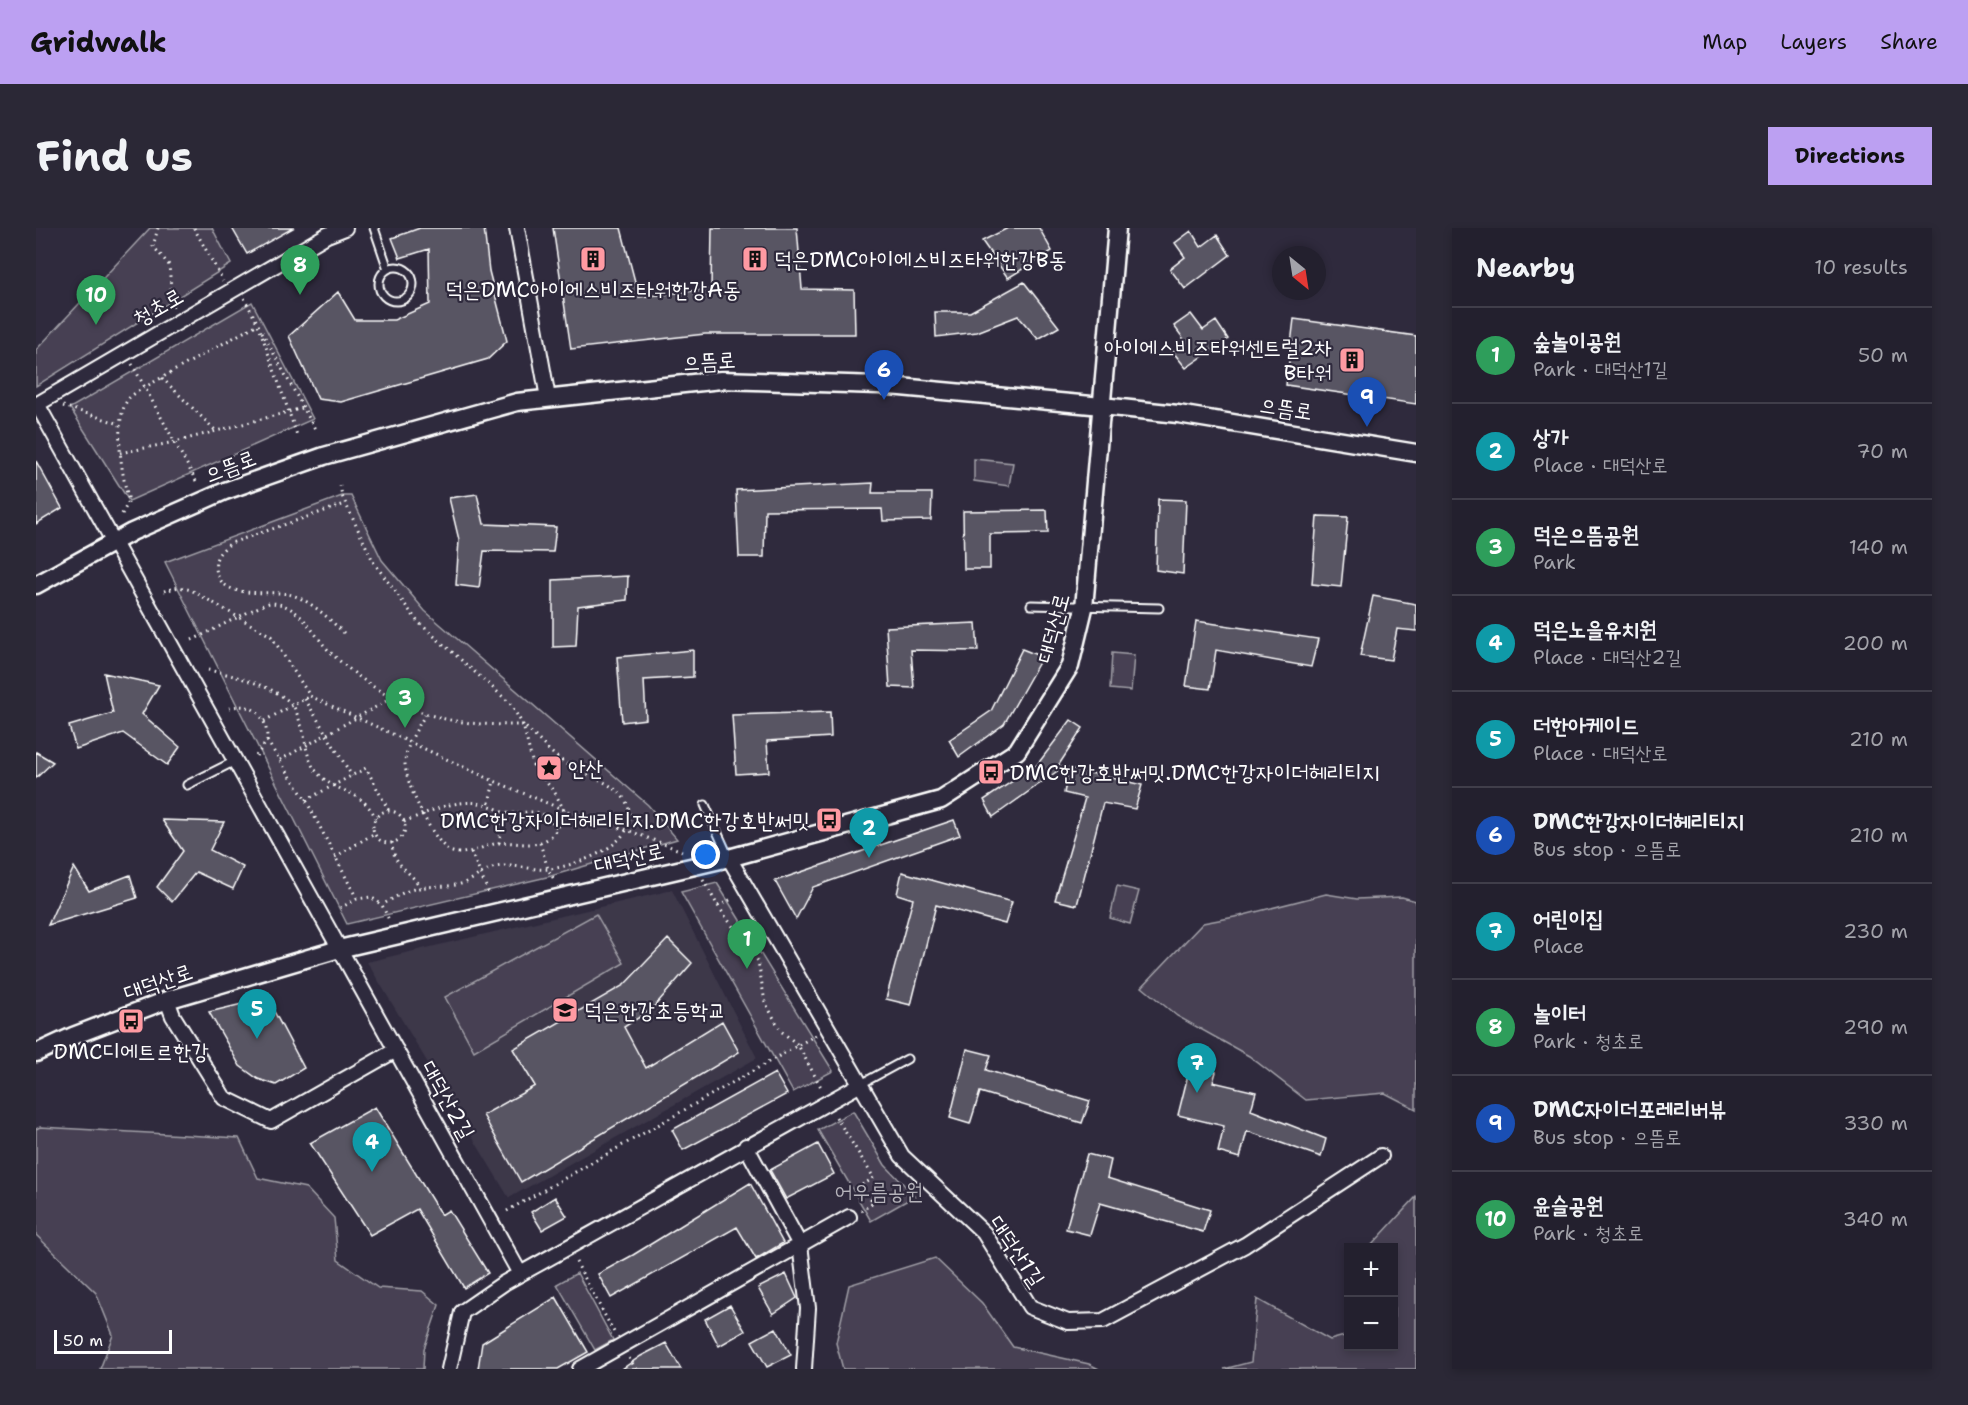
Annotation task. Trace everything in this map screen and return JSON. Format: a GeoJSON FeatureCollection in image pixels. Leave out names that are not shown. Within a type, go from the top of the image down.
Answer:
{"type":"FeatureCollection","features":[{"type":"Feature","properties":{"kind":"street","name":"청초로"},"geometry":{"type":"LineString","coordinates":[[235,761],[37,405],[296,252],[345,228]]}},
{"type":"Feature","properties":{"kind":"street"},"geometry":{"type":"LineString","coordinates":[[517,228],[548,398]]}},
{"type":"Feature","properties":{"kind":"street","name":"대덕산로"},"geometry":{"type":"LineString","coordinates":[[36,1053],[73,1036],[167,1000],[339,949],[729,858],[941,800],[1017,752],[1070,666],[1084,608],[1117,228]]}},
{"type":"Feature","properties":{"kind":"street","name":"으뜸로"},"geometry":{"type":"LineString","coordinates":[[36,585],[113,541],[225,491],[324,456],[517,402],[548,398],[732,381],[879,386],[1178,414],[1416,453]]}},
{"type":"Feature","properties":{"kind":"street","name":"대덕산2길"},"geometry":{"type":"LineString","coordinates":[[235,761],[519,1272]]}},
{"type":"Feature","properties":{"kind":"street","name":"대덕산1길"},"geometry":{"type":"LineString","coordinates":[[729,858],[902,1156],[984,1233],[1030,1307],[1068,1322],[1103,1321],[1245,1245],[1381,1156]]}},
{"type":"Feature","properties":{"kind":"street"},"geometry":{"type":"LineString","coordinates":[[167,1000],[173,1016],[224,1098],[271,1121],[396,1050]]}},
{"type":"Feature","properties":{"kind":"street"},"geometry":{"type":"LineString","coordinates":[[449,1369],[462,1312],[519,1272],[861,1084]]}},
{"type":"Feature","properties":{"kind":"street"},"geometry":{"type":"LineString","coordinates":[[746,1146],[800,1245],[808,1308],[801,1367]]}},
{"type":"Feature","properties":{"kind":"street"},"geometry":{"type":"LineString","coordinates":[[580,1369],[849,1217]]}},
{"type":"Feature","properties":{"kind":"lane"},"geometry":{"type":"LineString","coordinates":[[374,228],[388,269]]}},
{"type":"Feature","properties":{"kind":"lane"},"geometry":{"type":"LineString","coordinates":[[399,267],[412,277],[411,293],[402,300],[391,300],[379,288],[381,277],[388,269],[399,267]]}},
{"type":"Feature","properties":{"kind":"lane"},"geometry":{"type":"LineString","coordinates":[[1031,605],[1159,608]]}},
{"type":"Feature","properties":{"kind":"lane"},"geometry":{"type":"LineString","coordinates":[[188,785],[235,761]]}},
{"type":"Feature","properties":{"kind":"lane"},"geometry":{"type":"LineString","coordinates":[[705,805],[729,858]]}},
{"type":"Feature","properties":{"kind":"lane"},"geometry":{"type":"LineString","coordinates":[[861,1084],[907,1059]]}},
{"type":"Feature","properties":{"kind":"path"},"geometry":{"type":"LineString","coordinates":[[158,228],[153,246],[169,266],[173,310]]}},
{"type":"Feature","properties":{"kind":"path"},"geometry":{"type":"LineString","coordinates":[[194,228],[223,280]]}},
{"type":"Feature","properties":{"kind":"path"},"geometry":{"type":"LineString","coordinates":[[243,297],[316,431]]}},
{"type":"Feature","properties":{"kind":"path"},"geometry":{"type":"LineString","coordinates":[[122,514],[129,501],[121,475],[120,453],[121,424],[128,399],[162,377],[258,324]]}},
{"type":"Feature","properties":{"kind":"path"},"geometry":{"type":"LineString","coordinates":[[258,324],[298,438]]}},
{"type":"Feature","properties":{"kind":"path"},"geometry":{"type":"LineString","coordinates":[[132,363],[196,481]]}},
{"type":"Feature","properties":{"kind":"path"},"geometry":{"type":"LineString","coordinates":[[162,377],[216,431]]}},
{"type":"Feature","properties":{"kind":"path"},"geometry":{"type":"LineString","coordinates":[[62,405],[121,424]]}},
{"type":"Feature","properties":{"kind":"path"},"geometry":{"type":"LineString","coordinates":[[120,453],[175,442],[303,408]]}},
{"type":"Feature","properties":{"kind":"path"},"geometry":{"type":"LineString","coordinates":[[340,485],[345,504],[374,563],[418,622],[510,703],[523,725],[533,765],[555,793],[564,810],[558,830],[540,843],[500,843],[471,852],[452,852],[440,844],[408,780],[405,762],[410,742],[425,715]]}},
{"type":"Feature","properties":{"kind":"path"},"geometry":{"type":"LineString","coordinates":[[344,633],[316,608],[292,595],[267,591],[241,592],[226,586],[217,573],[215,561],[220,552],[231,543],[345,504]]}},
{"type":"Feature","properties":{"kind":"path"},"geometry":{"type":"LineString","coordinates":[[164,591],[179,587],[191,591],[271,636],[310,696],[494,781],[564,810],[682,851]]}},
{"type":"Feature","properties":{"kind":"path"},"geometry":{"type":"LineString","coordinates":[[192,640],[269,603],[287,607],[306,621],[330,652],[365,681],[392,698],[425,715],[471,725],[523,725],[567,764],[596,778],[625,800],[628,814],[627,830],[603,851],[580,862],[548,869],[514,865],[497,867],[479,873],[467,882],[449,887],[421,887],[406,891],[382,905]]}},
{"type":"Feature","properties":{"kind":"path"},"geometry":{"type":"LineString","coordinates":[[208,670],[252,682],[278,693],[293,706],[316,771],[334,785],[357,795],[368,804],[376,818],[375,833],[382,841],[392,842],[404,832],[404,822],[398,814],[389,811],[366,768],[352,776],[334,785],[306,800]]}},
{"type":"Feature","properties":{"kind":"path"},"geometry":{"type":"LineString","coordinates":[[264,721],[310,696]]}},
{"type":"Feature","properties":{"kind":"path"},"geometry":{"type":"LineString","coordinates":[[280,760],[328,736],[392,698]]}},
{"type":"Feature","properties":{"kind":"path"},"geometry":{"type":"LineString","coordinates":[[305,699],[352,776]]}},
{"type":"Feature","properties":{"kind":"path"},"geometry":{"type":"LineString","coordinates":[[229,708],[249,706],[259,712],[264,721],[267,741],[306,800],[357,899]]}},
{"type":"Feature","properties":{"kind":"path"},"geometry":{"type":"LineString","coordinates":[[256,756],[267,741]]}},
{"type":"Feature","properties":{"kind":"path"},"geometry":{"type":"LineString","coordinates":[[489,804],[494,781]]}},
{"type":"Feature","properties":{"kind":"path"},"geometry":{"type":"LineString","coordinates":[[404,822],[453,803],[489,804],[504,813],[530,810],[542,812],[558,830]]}},
{"type":"Feature","properties":{"kind":"path"},"geometry":{"type":"LineString","coordinates":[[376,818],[389,811]]}},
{"type":"Feature","properties":{"kind":"path"},"geometry":{"type":"LineString","coordinates":[[500,843],[504,813]]}},
{"type":"Feature","properties":{"kind":"path"},"geometry":{"type":"LineString","coordinates":[[336,857],[375,833]]}},
{"type":"Feature","properties":{"kind":"path"},"geometry":{"type":"LineString","coordinates":[[392,842],[392,851],[396,861],[421,887]]}},
{"type":"Feature","properties":{"kind":"path"},"geometry":{"type":"LineString","coordinates":[[540,843],[548,869],[555,881]]}},
{"type":"Feature","properties":{"kind":"path"},"geometry":{"type":"LineString","coordinates":[[471,852],[490,896]]}},
{"type":"Feature","properties":{"kind":"path"},"geometry":{"type":"LineString","coordinates":[[703,880],[718,906],[740,933],[758,961],[765,1002],[782,1031],[798,1045],[821,1087]]}},
{"type":"Feature","properties":{"kind":"path"},"geometry":{"type":"LineString","coordinates":[[340,908],[357,899],[371,897],[382,905],[389,920]]}},
{"type":"Feature","properties":{"kind":"path"},"geometry":{"type":"LineString","coordinates":[[718,906],[732,899]]}},
{"type":"Feature","properties":{"kind":"path"},"geometry":{"type":"LineString","coordinates":[[507,1211],[816,1035]]}},
{"type":"Feature","properties":{"kind":"path"},"geometry":{"type":"LineString","coordinates":[[836,1117],[874,1178],[862,1185],[873,1203],[849,1217]]}},
{"type":"Feature","properties":{"kind":"path"},"geometry":{"type":"LineString","coordinates":[[576,1262],[636,1369]]}},
{"type":"Feature","properties":{"kind":"shaded area","name":"덕은한강초등학교"},"geometry":{"type":"Polygon","coordinates":[[[672,890],[757,1058],[509,1198],[367,962],[672,890]]]}},
{"type":"Feature","properties":{"kind":"green space"},"geometry":{"type":"Polygon","coordinates":[[[150,228],[212,228],[231,264],[36,386],[36,350],[150,228]]]}},
{"type":"Feature","properties":{"kind":"green space"},"geometry":{"type":"Polygon","coordinates":[[[252,302],[313,419],[129,501],[70,408],[252,302]]]}},
{"type":"Feature","properties":{"kind":"green space"},"geometry":{"type":"Polygon","coordinates":[[[974,459],[1013,463],[1009,486],[974,481],[974,459]]]}},
{"type":"Feature","properties":{"kind":"green space"},"geometry":{"type":"Polygon","coordinates":[[[342,496],[351,496],[382,560],[425,611],[648,805],[677,839],[551,876],[347,924],[165,562],[342,496]]]}},
{"type":"Feature","properties":{"kind":"green space"},"geometry":{"type":"Polygon","coordinates":[[[1112,653],[1134,655],[1131,691],[1110,689],[1112,653]]]}},
{"type":"Feature","properties":{"kind":"green space"},"geometry":{"type":"Polygon","coordinates":[[[717,883],[833,1071],[793,1092],[681,892],[717,883]]]}},
{"type":"Feature","properties":{"kind":"green space"},"geometry":{"type":"Polygon","coordinates":[[[1117,886],[1139,891],[1130,924],[1110,918],[1117,886]]]}},
{"type":"Feature","properties":{"kind":"green space"},"geometry":{"type":"Polygon","coordinates":[[[1326,894],[1357,899],[1402,897],[1416,901],[1416,1109],[1385,1093],[1306,1100],[1249,1056],[1177,1016],[1142,987],[1203,923],[1326,894]]]}},
{"type":"Feature","properties":{"kind":"green space"},"geometry":{"type":"Polygon","coordinates":[[[596,914],[624,963],[474,1051],[445,997],[596,914]]]}},
{"type":"Feature","properties":{"kind":"green space","name":"어우름공원"},"geometry":{"type":"Polygon","coordinates":[[[853,1111],[885,1165],[915,1196],[871,1221],[818,1130],[853,1111]]]}},
{"type":"Feature","properties":{"kind":"green space"},"geometry":{"type":"Polygon","coordinates":[[[40,1127],[239,1138],[258,1178],[306,1188],[334,1218],[338,1260],[378,1288],[422,1291],[439,1305],[424,1349],[423,1369],[100,1369],[113,1335],[96,1293],[36,1235],[36,1129],[40,1127]]]}},
{"type":"Feature","properties":{"kind":"green space"},"geometry":{"type":"Polygon","coordinates":[[[1416,1197],[1416,1369],[1224,1369],[1251,1362],[1257,1299],[1330,1340],[1344,1336],[1344,1351],[1398,1351],[1398,1243],[1374,1243],[1416,1197]]]}},
{"type":"Feature","properties":{"kind":"green space"},"geometry":{"type":"Polygon","coordinates":[[[935,1258],[982,1303],[1013,1347],[1089,1364],[1099,1369],[843,1369],[836,1343],[849,1285],[935,1258]]]}},
{"type":"Feature","properties":{"kind":"green space"},"geometry":{"type":"Polygon","coordinates":[[[577,1273],[613,1340],[595,1350],[557,1284],[577,1273]]]}},
{"type":"Feature","properties":{"kind":"building"},"geometry":{"type":"Polygon","coordinates":[[[232,228],[293,228],[247,254],[232,228]]]}},
{"type":"Feature","properties":{"kind":"building"},"geometry":{"type":"Polygon","coordinates":[[[420,228],[484,228],[489,271],[507,341],[488,359],[341,402],[318,399],[289,336],[338,292],[355,320],[394,320],[430,304],[429,249],[400,258],[392,238],[420,228]]]}},
{"type":"Feature","properties":{"kind":"building"},"geometry":{"type":"Polygon","coordinates":[[[553,228],[621,228],[639,297],[711,289],[712,228],[797,228],[802,289],[854,290],[855,334],[705,334],[571,349],[553,228]]]}},
{"type":"Feature","properties":{"kind":"building"},"geometry":{"type":"Polygon","coordinates":[[[1008,228],[1039,228],[1052,251],[1008,278],[982,241],[1008,228]]]}},
{"type":"Feature","properties":{"kind":"building"},"geometry":{"type":"Polygon","coordinates":[[[1191,231],[1201,247],[1217,235],[1230,255],[1185,289],[1170,269],[1185,257],[1175,243],[1191,231]]]}},
{"type":"Feature","properties":{"kind":"building"},"geometry":{"type":"Polygon","coordinates":[[[1024,282],[1059,327],[1038,339],[1018,316],[977,332],[936,337],[935,312],[970,312],[1024,282]]]}},
{"type":"Feature","properties":{"kind":"building"},"geometry":{"type":"Polygon","coordinates":[[[1191,314],[1203,330],[1216,321],[1228,339],[1186,368],[1173,352],[1186,342],[1174,326],[1191,314]]]}},
{"type":"Feature","properties":{"kind":"building","name":"아이에스비즈타워센트럴2차 B타워"},"geometry":{"type":"Polygon","coordinates":[[[1294,319],[1416,336],[1416,404],[1286,385],[1294,319]]]}},
{"type":"Feature","properties":{"kind":"building"},"geometry":{"type":"Polygon","coordinates":[[[36,461],[62,508],[36,524],[36,461]]]}},
{"type":"Feature","properties":{"kind":"building"},"geometry":{"type":"Polygon","coordinates":[[[873,483],[872,493],[932,493],[931,520],[883,521],[882,509],[765,510],[764,557],[739,557],[736,490],[873,483]]]}},
{"type":"Feature","properties":{"kind":"building"},"geometry":{"type":"Polygon","coordinates":[[[477,494],[484,524],[556,527],[553,552],[484,551],[479,588],[456,585],[459,540],[449,498],[477,494]]]}},
{"type":"Feature","properties":{"kind":"building"},"geometry":{"type":"Polygon","coordinates":[[[1158,499],[1186,500],[1183,574],[1156,570],[1158,499]]]}},
{"type":"Feature","properties":{"kind":"building"},"geometry":{"type":"Polygon","coordinates":[[[1047,510],[1048,533],[990,534],[990,569],[964,569],[963,511],[1047,510]]]}},
{"type":"Feature","properties":{"kind":"building"},"geometry":{"type":"Polygon","coordinates":[[[1317,516],[1348,517],[1341,587],[1312,584],[1317,516]]]}},
{"type":"Feature","properties":{"kind":"building"},"geometry":{"type":"Polygon","coordinates":[[[628,576],[627,600],[578,606],[576,646],[553,647],[553,580],[628,576]]]}},
{"type":"Feature","properties":{"kind":"building"},"geometry":{"type":"Polygon","coordinates":[[[1373,596],[1416,604],[1416,631],[1397,629],[1391,660],[1360,656],[1373,596]]]}},
{"type":"Feature","properties":{"kind":"building"},"geometry":{"type":"Polygon","coordinates":[[[1196,621],[1318,639],[1311,667],[1216,650],[1210,689],[1186,686],[1196,621]]]}},
{"type":"Feature","properties":{"kind":"building"},"geometry":{"type":"Polygon","coordinates":[[[976,623],[978,651],[911,650],[914,688],[890,687],[886,627],[976,623]]]}},
{"type":"Feature","properties":{"kind":"building"},"geometry":{"type":"Polygon","coordinates":[[[1022,649],[1042,657],[1004,724],[959,757],[949,740],[991,711],[1022,649]]]}},
{"type":"Feature","properties":{"kind":"building"},"geometry":{"type":"Polygon","coordinates":[[[693,650],[693,677],[644,680],[646,719],[622,722],[617,657],[693,650]]]}},
{"type":"Feature","properties":{"kind":"building"},"geometry":{"type":"Polygon","coordinates":[[[104,673],[159,685],[142,714],[180,747],[167,765],[123,733],[76,749],[69,726],[113,713],[104,673]]]}},
{"type":"Feature","properties":{"kind":"building"},"geometry":{"type":"Polygon","coordinates":[[[830,712],[831,737],[767,741],[769,772],[736,774],[732,715],[830,712]]]}},
{"type":"Feature","properties":{"kind":"building"},"geometry":{"type":"Polygon","coordinates":[[[1071,720],[1083,728],[1058,766],[1063,767],[993,817],[984,800],[1037,765],[1071,720]]]}},
{"type":"Feature","properties":{"kind":"building"},"geometry":{"type":"Polygon","coordinates":[[[36,752],[53,762],[36,778],[36,752]]]}},
{"type":"Feature","properties":{"kind":"building"},"geometry":{"type":"Polygon","coordinates":[[[1069,768],[1142,785],[1135,809],[1103,803],[1077,905],[1055,900],[1085,798],[1064,793],[1069,768]]]}},
{"type":"Feature","properties":{"kind":"building"},"geometry":{"type":"Polygon","coordinates":[[[162,820],[224,822],[210,850],[243,867],[233,889],[196,872],[172,902],[157,887],[183,851],[162,820]]]}},
{"type":"Feature","properties":{"kind":"building"},"geometry":{"type":"Polygon","coordinates":[[[954,820],[960,835],[813,887],[796,919],[775,881],[954,820]]]}},
{"type":"Feature","properties":{"kind":"building"},"geometry":{"type":"Polygon","coordinates":[[[74,867],[89,891],[130,875],[137,898],[48,925],[74,867]]]}},
{"type":"Feature","properties":{"kind":"building"},"geometry":{"type":"Polygon","coordinates":[[[902,872],[1012,902],[1005,924],[936,905],[911,1005],[886,999],[913,899],[897,894],[902,872]]]}},
{"type":"Feature","properties":{"kind":"building"},"geometry":{"type":"Polygon","coordinates":[[[668,939],[692,963],[652,1009],[624,1027],[646,1068],[722,1021],[739,1052],[521,1182],[483,1115],[535,1086],[513,1049],[624,985],[668,939]]]}},
{"type":"Feature","properties":{"kind":"building"},"geometry":{"type":"Polygon","coordinates":[[[267,998],[304,1068],[276,1085],[258,1079],[240,1066],[209,1012],[267,998]]]}},
{"type":"Feature","properties":{"kind":"building"},"geometry":{"type":"Polygon","coordinates":[[[967,1049],[991,1055],[986,1070],[1090,1101],[1082,1123],[980,1092],[970,1124],[950,1118],[967,1049]]]}},
{"type":"Feature","properties":{"kind":"building"},"geometry":{"type":"Polygon","coordinates":[[[1191,1063],[1216,1072],[1213,1082],[1256,1092],[1251,1110],[1326,1139],[1321,1157],[1247,1131],[1240,1158],[1218,1152],[1224,1126],[1178,1115],[1191,1063]]]}},
{"type":"Feature","properties":{"kind":"building"},"geometry":{"type":"Polygon","coordinates":[[[775,1073],[787,1094],[683,1150],[672,1130],[775,1073]]]}},
{"type":"Feature","properties":{"kind":"building"},"geometry":{"type":"Polygon","coordinates":[[[375,1107],[441,1215],[449,1210],[488,1273],[464,1288],[417,1209],[370,1235],[310,1143],[375,1107]]]}},
{"type":"Feature","properties":{"kind":"building"},"geometry":{"type":"Polygon","coordinates":[[[818,1144],[834,1174],[786,1199],[770,1170],[818,1144]]]}},
{"type":"Feature","properties":{"kind":"building"},"geometry":{"type":"Polygon","coordinates":[[[1087,1154],[1111,1160],[1107,1178],[1210,1210],[1203,1232],[1100,1203],[1090,1235],[1066,1229],[1087,1154]]]}},
{"type":"Feature","properties":{"kind":"building"},"geometry":{"type":"Polygon","coordinates":[[[750,1183],[783,1243],[756,1259],[737,1227],[611,1298],[598,1274],[750,1183]]]}},
{"type":"Feature","properties":{"kind":"building"},"geometry":{"type":"Polygon","coordinates":[[[555,1197],[567,1216],[542,1230],[531,1212],[555,1197]]]}},
{"type":"Feature","properties":{"kind":"building"},"geometry":{"type":"Polygon","coordinates":[[[786,1274],[797,1298],[773,1314],[758,1288],[786,1274]]]}},
{"type":"Feature","properties":{"kind":"building"},"geometry":{"type":"Polygon","coordinates":[[[556,1297],[588,1352],[558,1369],[478,1369],[482,1343],[556,1297]]]}},
{"type":"Feature","properties":{"kind":"building"},"geometry":{"type":"Polygon","coordinates":[[[730,1305],[745,1331],[719,1346],[705,1319],[730,1305]]]}},
{"type":"Feature","properties":{"kind":"building"},"geometry":{"type":"Polygon","coordinates":[[[776,1328],[791,1355],[767,1367],[752,1341],[776,1328]]]}},
{"type":"Feature","properties":{"kind":"building"},"geometry":{"type":"Polygon","coordinates":[[[666,1343],[681,1369],[622,1369],[641,1356],[666,1343]]]}},
{"type":"Feature","properties":{"kind":"place","name":"덕은DMC아이에스비즈타워한강A동"},"geometry":{"type":"Point","coordinates":[593,259]}},
{"type":"Feature","properties":{"kind":"place","name":"덕은DMC아이에스비즈타워한강B동"},"geometry":{"type":"Point","coordinates":[755,259]}},
{"type":"Feature","properties":{"kind":"place","name":"놀이터"},"geometry":{"type":"Point","coordinates":[300,295]}},
{"type":"Feature","properties":{"kind":"place","name":"윤슬공원"},"geometry":{"type":"Point","coordinates":[96,325]}},
{"type":"Feature","properties":{"kind":"place","name":"아이에스비즈타워센트럴2차 B타워"},"geometry":{"type":"Point","coordinates":[1352,360]}},
{"type":"Feature","properties":{"kind":"place","name":"DMC한강자이더헤리티지"},"geometry":{"type":"Point","coordinates":[884,400]}},
{"type":"Feature","properties":{"kind":"place","name":"DMC자이더포레리버뷰"},"geometry":{"type":"Point","coordinates":[1367,427]}},
{"type":"Feature","properties":{"kind":"place","name":"덕은으뜸공원"},"geometry":{"type":"Point","coordinates":[405,728]}},
{"type":"Feature","properties":{"kind":"place","name":"안산"},"geometry":{"type":"Point","coordinates":[549,768]}},
{"type":"Feature","properties":{"kind":"place","name":"DMC한강호반써밋.DMC한강자이더헤리티지"},"geometry":{"type":"Point","coordinates":[991,772]}},
{"type":"Feature","properties":{"kind":"place","name":"DMC한강자이더헤리티지.DMC한강호반써밋"},"geometry":{"type":"Point","coordinates":[829,820]}},
{"type":"Feature","properties":{"kind":"place","name":"상가"},"geometry":{"type":"Point","coordinates":[869,858]}},
{"type":"Feature","properties":{"kind":"place","name":"숲놀이공원"},"geometry":{"type":"Point","coordinates":[747,969]}},
{"type":"Feature","properties":{"kind":"place","name":"덕은한강초등학교"},"geometry":{"type":"Point","coordinates":[565,1010]}},
{"type":"Feature","properties":{"kind":"place","name":"DMC디에트르한강"},"geometry":{"type":"Point","coordinates":[131,1021]}},
{"type":"Feature","properties":{"kind":"place","name":"더한아케이드"},"geometry":{"type":"Point","coordinates":[257,1039]}},
{"type":"Feature","properties":{"kind":"place","name":"어린이집"},"geometry":{"type":"Point","coordinates":[1197,1093]}},
{"type":"Feature","properties":{"kind":"place","name":"덕은노을유치원"},"geometry":{"type":"Point","coordinates":[372,1172]}}]}
